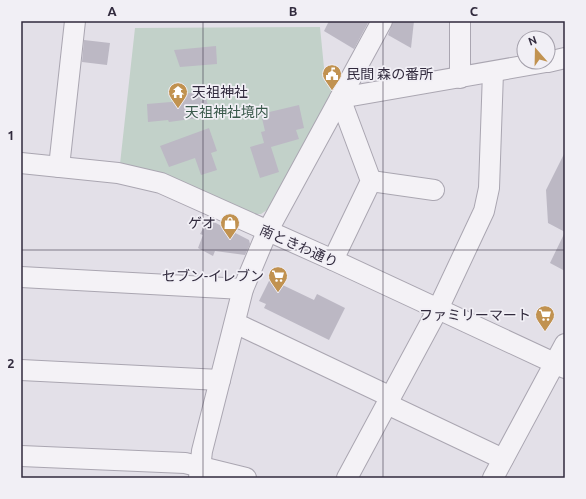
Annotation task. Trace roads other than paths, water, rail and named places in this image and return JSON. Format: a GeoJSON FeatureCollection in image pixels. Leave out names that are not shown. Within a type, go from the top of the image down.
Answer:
{"type":"FeatureCollection","features":[{"type":"Feature","properties":{"kind":"street"},"geometry":{"type":"LineString","coordinates":[[59,167],[75,21]]}},
{"type":"Feature","properties":{"kind":"street"},"geometry":{"type":"LineString","coordinates":[[199,472],[243,289],[267,232],[382,21]]}},
{"type":"Feature","properties":{"kind":"street"},"geometry":{"type":"LineString","coordinates":[[460,21],[460,78]]}},
{"type":"Feature","properties":{"kind":"street"},"geometry":{"type":"LineString","coordinates":[[340,98],[516,68]]}},
{"type":"Feature","properties":{"kind":"street"},"geometry":{"type":"LineString","coordinates":[[347,478],[438,309],[484,211],[489,188],[493,72]]}},
{"type":"Feature","properties":{"kind":"street"},"geometry":{"type":"LineString","coordinates":[[333,260],[371,181],[340,98]]}},
{"type":"Feature","properties":{"kind":"street","name":"南ときわ通り"},"geometry":{"type":"LineString","coordinates":[[21,163],[118,173],[161,183],[267,232],[333,260],[560,366]]}},
{"type":"Feature","properties":{"kind":"street"},"geometry":{"type":"LineString","coordinates":[[371,181],[434,190]]}},
{"type":"Feature","properties":{"kind":"street"},"geometry":{"type":"LineString","coordinates":[[21,277],[243,289]]}},
{"type":"Feature","properties":{"kind":"street"},"geometry":{"type":"LineString","coordinates":[[235,323],[503,459]]}},
{"type":"Feature","properties":{"kind":"street"},"geometry":{"type":"LineString","coordinates":[[493,478],[560,366],[565,344]]}},
{"type":"Feature","properties":{"kind":"street"},"geometry":{"type":"LineString","coordinates":[[21,370],[220,380]]}},
{"type":"Feature","properties":{"kind":"street"},"geometry":{"type":"LineString","coordinates":[[21,456],[185,463],[199,472],[246,478]]}},
{"type":"Feature","properties":{"kind":"place","name":"民間 森の番所"},"geometry":{"type":"Point","coordinates":[332,91]}},
{"type":"Feature","properties":{"kind":"place","name":"天祖神社"},"geometry":{"type":"Point","coordinates":[178,109]}},
{"type":"Feature","properties":{"kind":"place","name":"ゲオ"},"geometry":{"type":"Point","coordinates":[230,240]}},
{"type":"Feature","properties":{"kind":"place","name":"セブン-イレブン"},"geometry":{"type":"Point","coordinates":[278,293]}},
{"type":"Feature","properties":{"kind":"place","name":"ファミリーマート"},"geometry":{"type":"Point","coordinates":[545,332]}},
{"type":"Feature","properties":{"kind":"park label","name":"天祖神社境内"},"geometry":{"type":"Point","coordinates":[227,112]}}]}
